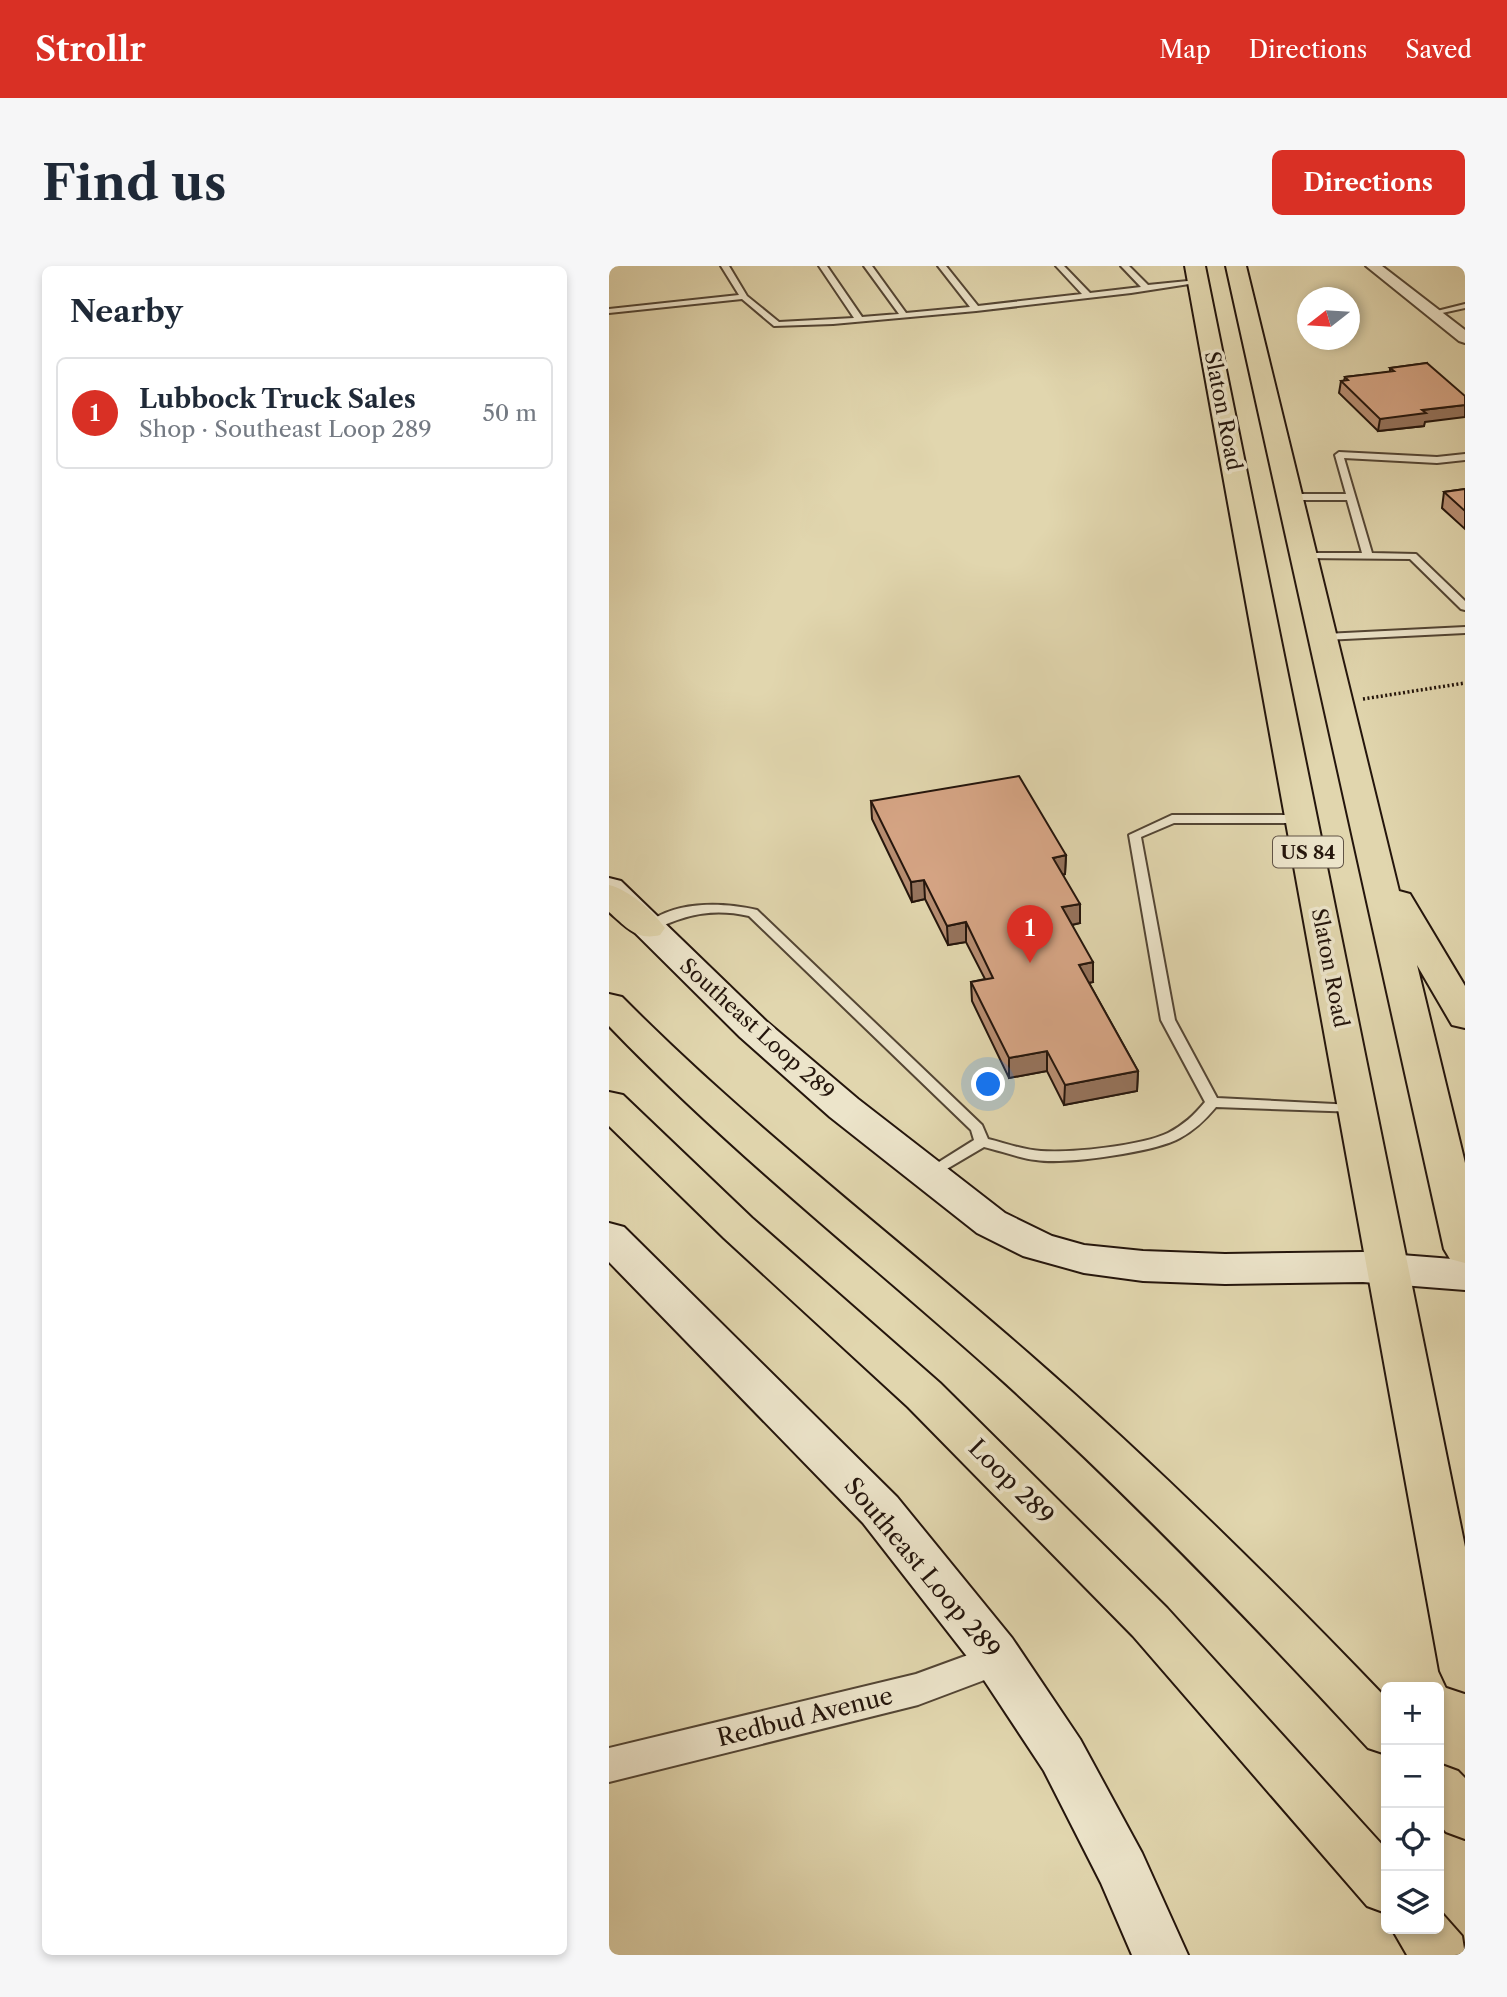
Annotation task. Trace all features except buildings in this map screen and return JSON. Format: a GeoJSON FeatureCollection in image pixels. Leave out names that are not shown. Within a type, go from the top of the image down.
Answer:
{"type":"FeatureCollection","features":[{"type":"Feature","properties":{"kind":"highway","name":"US 84"},"geometry":{"type":"LineString","coordinates":[[1236,266],[1341,703],[1368,832],[1465,1249]]}},
{"type":"Feature","properties":{"kind":"highway","name":"Slaton Road"},"geometry":{"type":"LineString","coordinates":[[1197,274],[1465,1671]]}},
{"type":"Feature","properties":{"kind":"highway"},"geometry":{"type":"LineString","coordinates":[[1242,507],[1293,503]]}},
{"type":"Feature","properties":{"kind":"highway"},"geometry":{"type":"LineString","coordinates":[[1368,832],[1401,907],[1465,1017]]}},
{"type":"Feature","properties":{"kind":"highway"},"geometry":{"type":"LineString","coordinates":[[609,895],[648,928]]}},
{"type":"Feature","properties":{"kind":"highway"},"geometry":{"type":"LineString","coordinates":[[609,1005],[755,1145],[956,1316],[1088,1436],[1274,1615],[1376,1721]]}},
{"type":"Feature","properties":{"kind":"highway","name":"Loop 289"},"geometry":{"type":"LineString","coordinates":[[609,1104],[738,1228],[924,1395],[1130,1602],[1381,1882]]}},
{"type":"Feature","properties":{"kind":"highway"},"geometry":{"type":"LineString","coordinates":[[1444,1792],[1465,1815]]}},
{"type":"Feature","properties":{"kind":"highway"},"geometry":{"type":"LineString","coordinates":[[1424,1934],[1442,1955]]}},
{"type":"Feature","properties":{"kind":"main road","name":"Southeast Loop 289"},"geometry":{"type":"LineString","coordinates":[[609,888],[753,1029],[844,1108],[991,1223],[1038,1246],[1084,1259],[1143,1266],[1225,1269],[1363,1266],[1465,1275]]}},
{"type":"Feature","properties":{"kind":"main road","name":"Southeast Loop 289"},"geometry":{"type":"LineString","coordinates":[[609,1237],[880,1510],[998,1659],[1062,1755],[1123,1871],[1160,1955]]}},
{"type":"Feature","properties":{"kind":"street"},"geometry":{"type":"LineString","coordinates":[[1373,266],[1433,313],[1457,325],[1465,338]]}},
{"type":"Feature","properties":{"kind":"street","name":"Redbud Avenue"},"geometry":{"type":"LineString","coordinates":[[609,1765],[918,1689],[998,1659]]}},
{"type":"Feature","properties":{"kind":"lane"},"geometry":{"type":"LineString","coordinates":[[738,266],[726,267],[744,297],[777,324],[976,309],[1088,296],[1147,288],[1197,274]]}},
{"type":"Feature","properties":{"kind":"lane"},"geometry":{"type":"LineString","coordinates":[[823,266],[859,319]]}},
{"type":"Feature","properties":{"kind":"lane"},"geometry":{"type":"LineString","coordinates":[[868,266],[903,314]]}},
{"type":"Feature","properties":{"kind":"lane"},"geometry":{"type":"LineString","coordinates":[[942,266],[976,309]]}},
{"type":"Feature","properties":{"kind":"lane"},"geometry":{"type":"LineString","coordinates":[[1060,266],[1088,296]]}},
{"type":"Feature","properties":{"kind":"lane"},"geometry":{"type":"LineString","coordinates":[[1125,266],[1147,288]]}},
{"type":"Feature","properties":{"kind":"lane"},"geometry":{"type":"LineString","coordinates":[[609,311],[744,297]]}},
{"type":"Feature","properties":{"kind":"lane"},"geometry":{"type":"LineString","coordinates":[[1433,313],[1465,306]]}},
{"type":"Feature","properties":{"kind":"lane"},"geometry":{"type":"LineString","coordinates":[[1368,556],[1339,455],[1437,460],[1465,457]]}},
{"type":"Feature","properties":{"kind":"lane"},"geometry":{"type":"LineString","coordinates":[[1293,503],[1351,497]]}},
{"type":"Feature","properties":{"kind":"lane"},"geometry":{"type":"LineString","coordinates":[[1306,556],[1413,556],[1465,607]]}},
{"type":"Feature","properties":{"kind":"lane"},"geometry":{"type":"LineString","coordinates":[[1325,637],[1465,630]]}},
{"type":"Feature","properties":{"kind":"lane"},"geometry":{"type":"LineString","coordinates":[[1212,1102],[1168,1020],[1159,985],[1135,835],[1172,819],[1301,819]]}},
{"type":"Feature","properties":{"kind":"lane"},"geometry":{"type":"LineString","coordinates":[[648,928],[674,914],[723,905],[753,913],[977,1128],[982,1142]]}},
{"type":"Feature","properties":{"kind":"lane"},"geometry":{"type":"LineString","coordinates":[[1212,1102],[1357,1109]]}},
{"type":"Feature","properties":{"kind":"lane"},"geometry":{"type":"LineString","coordinates":[[927,1175],[982,1142],[1038,1156],[1083,1155],[1173,1136],[1197,1121],[1212,1102]]}},
{"type":"Feature","properties":{"kind":"path"},"geometry":{"type":"LineString","coordinates":[[1341,703],[1465,683]]}},
{"type":"Feature","properties":{"kind":"place","name":"Lubbock Truck Sales"},"geometry":{"type":"Point","coordinates":[1030,963]}}]}
